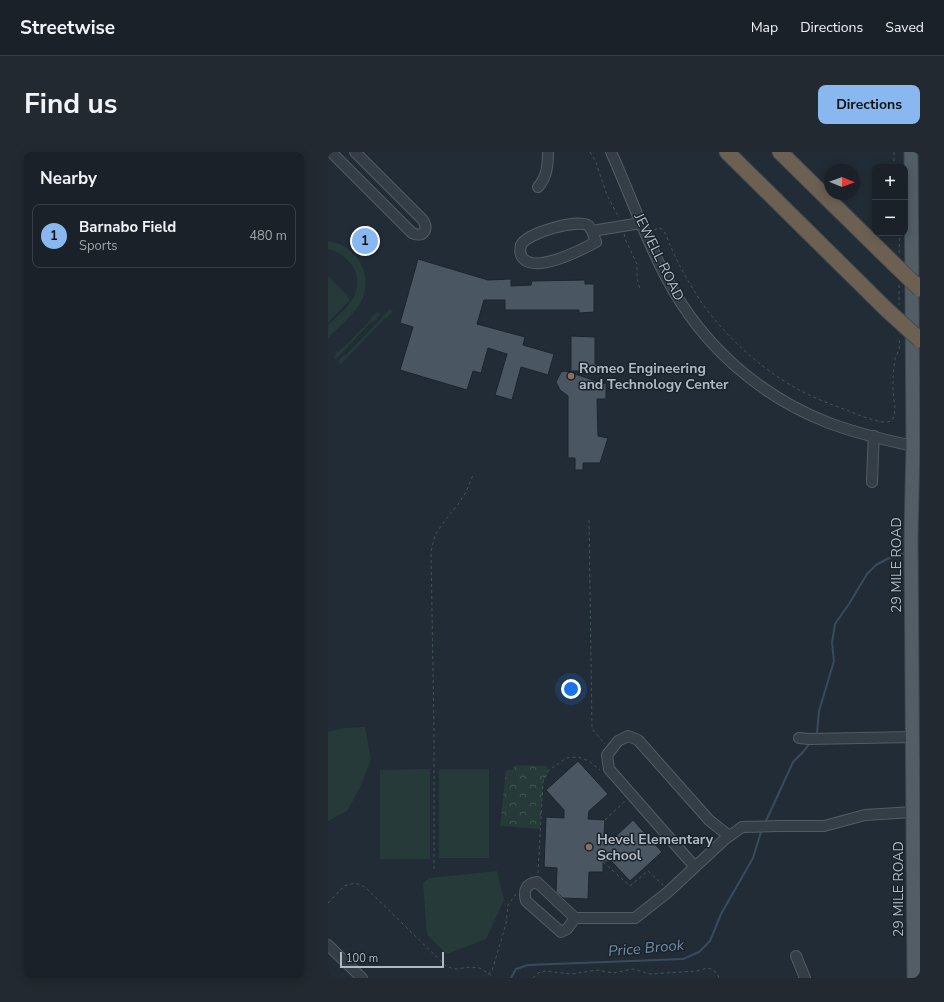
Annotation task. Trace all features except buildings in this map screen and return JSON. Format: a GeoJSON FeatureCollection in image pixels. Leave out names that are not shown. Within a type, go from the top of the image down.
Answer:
{"type":"FeatureCollection","features":[{"type":"Feature","properties":{"kind":"highway"},"geometry":{"type":"LineString","coordinates":[[727,152],[920,340]]}},
{"type":"Feature","properties":{"kind":"highway"},"geometry":{"type":"LineString","coordinates":[[780,152],[920,289]]}},
{"type":"Feature","properties":{"kind":"main road","name":"29 MILE ROAD"},"geometry":{"type":"LineString","coordinates":[[914,154],[916,220],[911,536],[913,737],[917,787],[913,812],[917,887],[914,978]]}},
{"type":"Feature","properties":{"kind":"street"},"geometry":{"type":"LineString","coordinates":[[331,152],[412,233],[416,235],[424,233],[426,224],[423,220],[355,152]]}},
{"type":"Feature","properties":{"kind":"street"},"geometry":{"type":"LineString","coordinates":[[538,187],[546,176],[548,168],[548,152]]}},
{"type":"Feature","properties":{"kind":"street","name":"JEWELL ROAD"},"geometry":{"type":"LineString","coordinates":[[610,152],[660,266],[676,295],[701,331],[725,356],[754,382],[798,409],[828,423],[913,446]]}},
{"type":"Feature","properties":{"kind":"street"},"geometry":{"type":"LineString","coordinates":[[592,231],[641,223]]}},
{"type":"Feature","properties":{"kind":"street"},"geometry":{"type":"LineString","coordinates":[[584,224],[589,226],[592,231],[596,242],[576,252],[554,260],[534,263],[523,259],[521,255],[520,249],[522,244],[533,235],[544,231],[556,227],[584,224]]}},
{"type":"Feature","properties":{"kind":"street"},"geometry":{"type":"LineString","coordinates":[[872,482],[874,436]]}},
{"type":"Feature","properties":{"kind":"street"},"geometry":{"type":"LineString","coordinates":[[695,867],[610,769],[607,755],[618,741],[628,736],[638,740],[709,820],[730,836]]}},
{"type":"Feature","properties":{"kind":"street"},"geometry":{"type":"LineString","coordinates":[[808,739],[913,737]]}},
{"type":"Feature","properties":{"kind":"street"},"geometry":{"type":"LineString","coordinates":[[575,918],[567,929],[561,932],[526,901],[524,894],[526,889],[531,883],[537,882],[575,918],[635,918],[668,892],[724,840],[742,828],[824,826],[865,815],[913,812]]}},
{"type":"Feature","properties":{"kind":"street"},"geometry":{"type":"LineString","coordinates":[[328,945],[362,978]]}},
{"type":"Feature","properties":{"kind":"street"},"geometry":{"type":"LineString","coordinates":[[796,956],[805,978]]}},
{"type":"Feature","properties":{"kind":"path"},"geometry":{"type":"LineString","coordinates":[[894,152],[894,164]]}},
{"type":"Feature","properties":{"kind":"path"},"geometry":{"type":"LineString","coordinates":[[652,230],[659,228],[664,231],[691,286],[719,326],[768,370],[800,390],[828,403],[860,415],[881,422],[890,421],[895,410],[893,392],[896,355]]}},
{"type":"Feature","properties":{"kind":"path"},"geometry":{"type":"LineString","coordinates":[[434,869],[434,729],[431,551],[435,535],[466,492],[473,475]]}},
{"type":"Feature","properties":{"kind":"path"},"geometry":{"type":"LineString","coordinates":[[589,520],[592,729],[611,750]]}},
{"type":"Feature","properties":{"kind":"path"},"geometry":{"type":"LineString","coordinates":[[538,875],[542,782],[548,771],[566,758],[578,756],[589,760],[601,771]]}},
{"type":"Feature","properties":{"kind":"path"},"geometry":{"type":"LineString","coordinates":[[606,820],[627,799]]}},
{"type":"Feature","properties":{"kind":"path"},"geometry":{"type":"LineString","coordinates":[[603,862],[630,886],[648,871],[664,886]]}},
{"type":"Feature","properties":{"kind":"path"},"geometry":{"type":"LineString","coordinates":[[328,903],[344,886],[355,883],[365,887],[447,967],[456,969],[470,967],[480,968],[492,976],[492,978]]}},
{"type":"Feature","properties":{"kind":"path"},"geometry":{"type":"LineString","coordinates":[[488,974],[492,971],[506,924],[508,905],[520,891]]}},
{"type":"Feature","properties":{"kind":"path"},"geometry":{"type":"LineString","coordinates":[[533,978],[538,973],[545,971],[572,974],[597,970],[613,973],[633,969],[650,974],[697,971],[707,968],[712,969],[717,973],[719,978]]}},
{"type":"Feature","properties":{"kind":"green space"},"geometry":{"type":"Polygon","coordinates":[[[328,241],[339,244],[348,249],[355,256],[361,264],[366,283],[360,304],[328,338],[328,325],[350,304],[356,292],[357,276],[354,268],[343,256],[328,249],[328,241]]]}},
{"type":"Feature","properties":{"kind":"green space"},"geometry":{"type":"Polygon","coordinates":[[[328,276],[348,296],[347,297],[350,300],[328,322],[328,276]]]}},
{"type":"Feature","properties":{"kind":"green space"},"geometry":{"type":"Polygon","coordinates":[[[390,309],[393,311],[386,319],[385,318],[341,364],[338,361],[345,354],[346,355],[390,309]]]}},
{"type":"Feature","properties":{"kind":"green space"},"geometry":{"type":"Polygon","coordinates":[[[377,312],[380,314],[373,322],[372,321],[336,359],[333,357],[371,320],[370,319],[377,312]]]}},
{"type":"Feature","properties":{"kind":"green space"},"geometry":{"type":"Polygon","coordinates":[[[365,727],[371,759],[362,783],[348,810],[328,821],[328,732],[344,728],[365,727]]]}},
{"type":"Feature","properties":{"kind":"green space"},"geometry":{"type":"Polygon","coordinates":[[[515,765],[547,766],[548,771],[543,782],[540,829],[500,826],[506,770],[513,770],[515,765]]]}},
{"type":"Feature","properties":{"kind":"green space"},"geometry":{"type":"Polygon","coordinates":[[[430,769],[430,859],[380,859],[380,770],[430,769]]]}},
{"type":"Feature","properties":{"kind":"green space"},"geometry":{"type":"Polygon","coordinates":[[[439,769],[489,769],[489,858],[439,858],[439,769]]]}},
{"type":"Feature","properties":{"kind":"green space"},"geometry":{"type":"Polygon","coordinates":[[[497,871],[504,900],[486,939],[447,954],[427,935],[423,883],[429,878],[497,871]]]}},
{"type":"Feature","properties":{"kind":"waterway","name":"Price Brook"},"geometry":{"type":"LineString","coordinates":[[815,736],[817,733],[819,711],[834,661],[832,643],[835,624],[867,574],[876,565],[891,557],[906,553]]}},
{"type":"Feature","properties":{"kind":"waterway","name":"Price Brook"},"geometry":{"type":"LineString","coordinates":[[766,821],[793,762],[810,743]]}},
{"type":"Feature","properties":{"kind":"waterway","name":"Price Brook"},"geometry":{"type":"LineString","coordinates":[[511,978],[516,969],[528,965],[683,959],[699,952],[710,941],[721,914],[753,858],[761,832]]}},
{"type":"Feature","properties":{"kind":"place","name":"Barnabo Field"},"geometry":{"type":"Point","coordinates":[365,241]}},
{"type":"Feature","properties":{"kind":"place","name":"Romeo Engineering and Technology Center"},"geometry":{"type":"Point","coordinates":[571,376]}},
{"type":"Feature","properties":{"kind":"place","name":"Hevel Elementary School"},"geometry":{"type":"Point","coordinates":[589,847]}}]}
